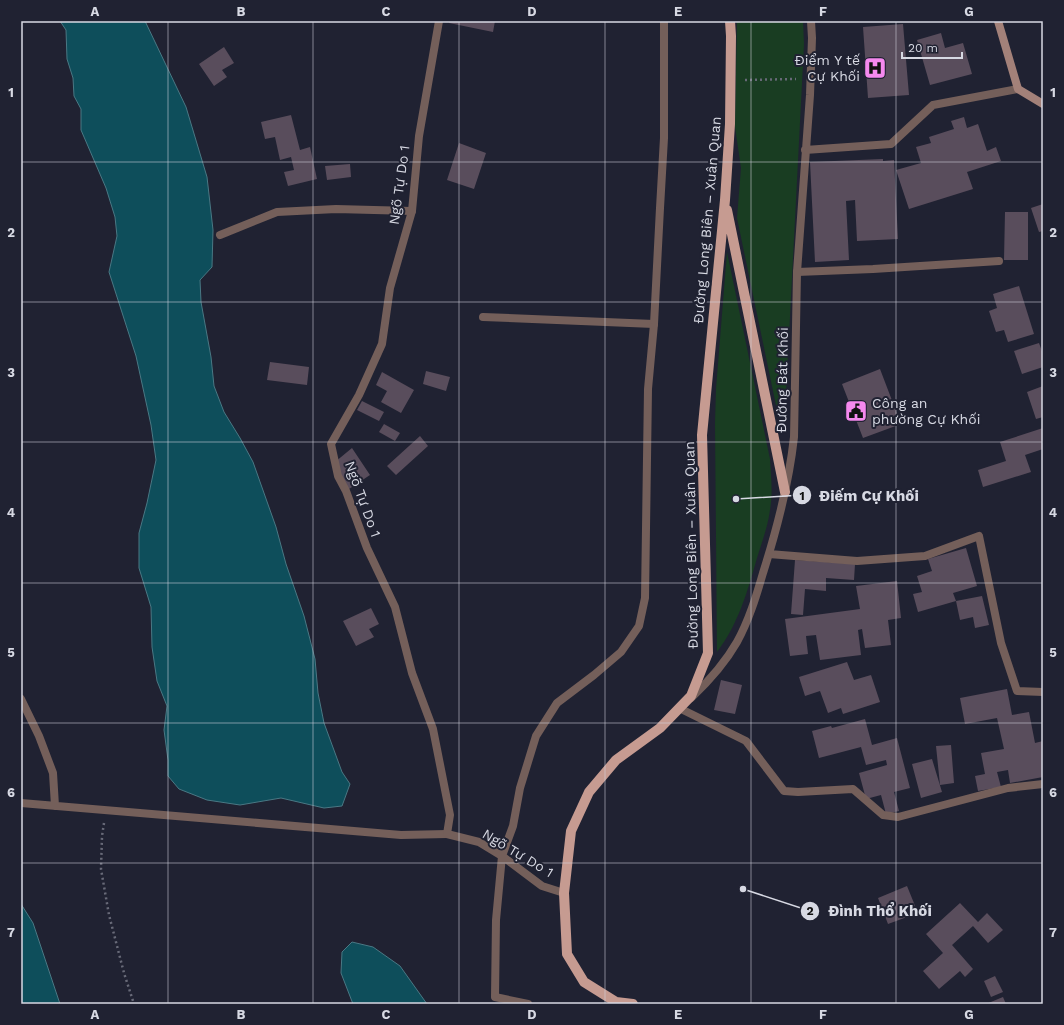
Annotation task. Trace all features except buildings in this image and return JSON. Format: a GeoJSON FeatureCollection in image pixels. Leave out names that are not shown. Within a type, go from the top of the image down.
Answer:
{"type":"FeatureCollection","features":[{"type":"Feature","properties":{"kind":"main road","name":"Đường Long Biên – Xuân Quan"},"geometry":{"type":"LineString","coordinates":[[633,1004],[616,1002],[584,982],[567,954],[564,893],[571,831],[589,792],[616,760],[660,728],[691,696],[708,653],[702,435],[725,200],[730,124],[730,21]]}},
{"type":"Feature","properties":{"kind":"main road"},"geometry":{"type":"LineString","coordinates":[[725,200],[785,492]]}},
{"type":"Feature","properties":{"kind":"street","name":"Ngõ Tự Do 1"},"geometry":{"type":"LineString","coordinates":[[439,21],[419,136],[412,211],[390,288],[382,344],[359,395],[331,444],[338,476],[346,491],[367,548],[395,607],[412,673],[433,729],[450,815],[447,834],[479,842],[502,856],[542,886],[564,893]]}},
{"type":"Feature","properties":{"kind":"street"},"geometry":{"type":"LineString","coordinates":[[528,1004],[495,997],[496,920],[502,856],[513,826],[520,788],[536,736],[557,703],[621,652],[639,626],[645,598],[648,389],[654,324],[664,138],[664,21]]}},
{"type":"Feature","properties":{"kind":"street","name":"Đường Bát Khối"},"geometry":{"type":"LineString","coordinates":[[679,708],[713,676],[737,642],[744,628],[755,602],[769,554],[791,462],[794,437],[797,272],[810,79],[812,38],[811,21]]}},
{"type":"Feature","properties":{"kind":"street"},"geometry":{"type":"LineString","coordinates":[[998,21],[1018,89]]}},
{"type":"Feature","properties":{"kind":"street"},"geometry":{"type":"LineString","coordinates":[[805,150],[891,144],[933,105],[1018,89],[1043,104]]}},
{"type":"Feature","properties":{"kind":"street"},"geometry":{"type":"LineString","coordinates":[[220,235],[277,212],[336,209],[412,211]]}},
{"type":"Feature","properties":{"kind":"street"},"geometry":{"type":"LineString","coordinates":[[797,272],[999,262]]}},
{"type":"Feature","properties":{"kind":"street"},"geometry":{"type":"LineString","coordinates":[[483,317],[654,324]]}},
{"type":"Feature","properties":{"kind":"street"},"geometry":{"type":"LineString","coordinates":[[769,554],[857,561],[925,556],[980,536],[1002,643],[1017,691],[1043,692]]}},
{"type":"Feature","properties":{"kind":"street"},"geometry":{"type":"LineString","coordinates":[[21,698],[39,736],[52,774],[55,806]]}},
{"type":"Feature","properties":{"kind":"street"},"geometry":{"type":"LineString","coordinates":[[679,708],[746,741],[784,790],[798,792],[853,789],[883,815],[898,817],[1008,788],[1043,784]]}},
{"type":"Feature","properties":{"kind":"street"},"geometry":{"type":"LineString","coordinates":[[21,803],[401,835],[447,834]]}},
{"type":"Feature","properties":{"kind":"path"},"geometry":{"type":"LineString","coordinates":[[731,80],[810,79]]}},
{"type":"Feature","properties":{"kind":"path"},"geometry":{"type":"LineString","coordinates":[[106,811],[102,836],[101,870],[109,914],[124,973],[134,1004]]}},
{"type":"Feature","properties":{"kind":"green space"},"geometry":{"type":"Polygon","coordinates":[[[737,21],[803,21],[804,44],[785,414],[783,418],[778,415],[737,218],[741,168],[735,127],[737,21]]]}},
{"type":"Feature","properties":{"kind":"green space"},"geometry":{"type":"Polygon","coordinates":[[[727,252],[770,459],[772,491],[765,534],[742,607],[731,630],[717,652],[715,423],[716,389],[727,252]]]}},
{"type":"Feature","properties":{"kind":"water"},"geometry":{"type":"Polygon","coordinates":[[[60,21],[145,21],[186,107],[207,177],[213,230],[212,267],[200,280],[201,302],[211,357],[214,386],[224,412],[253,462],[276,527],[286,564],[304,616],[315,659],[318,693],[324,723],[342,772],[350,784],[342,806],[324,808],[281,798],[240,805],[207,800],[179,789],[168,776],[168,760],[164,730],[167,706],[157,681],[152,647],[151,607],[139,568],[139,533],[156,460],[151,425],[136,356],[109,272],[117,236],[115,217],[106,188],[81,130],[81,109],[74,96],[73,78],[67,59],[66,30],[60,21]]]}},
{"type":"Feature","properties":{"kind":"water"},"geometry":{"type":"Polygon","coordinates":[[[21,904],[33,923],[60,1004],[21,1004],[21,904]]]}},
{"type":"Feature","properties":{"kind":"water"},"geometry":{"type":"Polygon","coordinates":[[[352,942],[373,947],[400,966],[427,1004],[353,1004],[341,973],[342,952],[352,942]]]}},
{"type":"Feature","properties":{"kind":"place","name":"Điểm Y tế Cự Khối"},"geometry":{"type":"Point","coordinates":[875,68]}},
{"type":"Feature","properties":{"kind":"place","name":"Công an phường Cự Khối"},"geometry":{"type":"Point","coordinates":[856,411]}},
{"type":"Feature","properties":{"kind":"place","name":"Điếm Cự Khối"},"geometry":{"type":"Point","coordinates":[736,499]}},
{"type":"Feature","properties":{"kind":"place","name":"Đình Thổ Khối"},"geometry":{"type":"Point","coordinates":[743,889]}}]}
